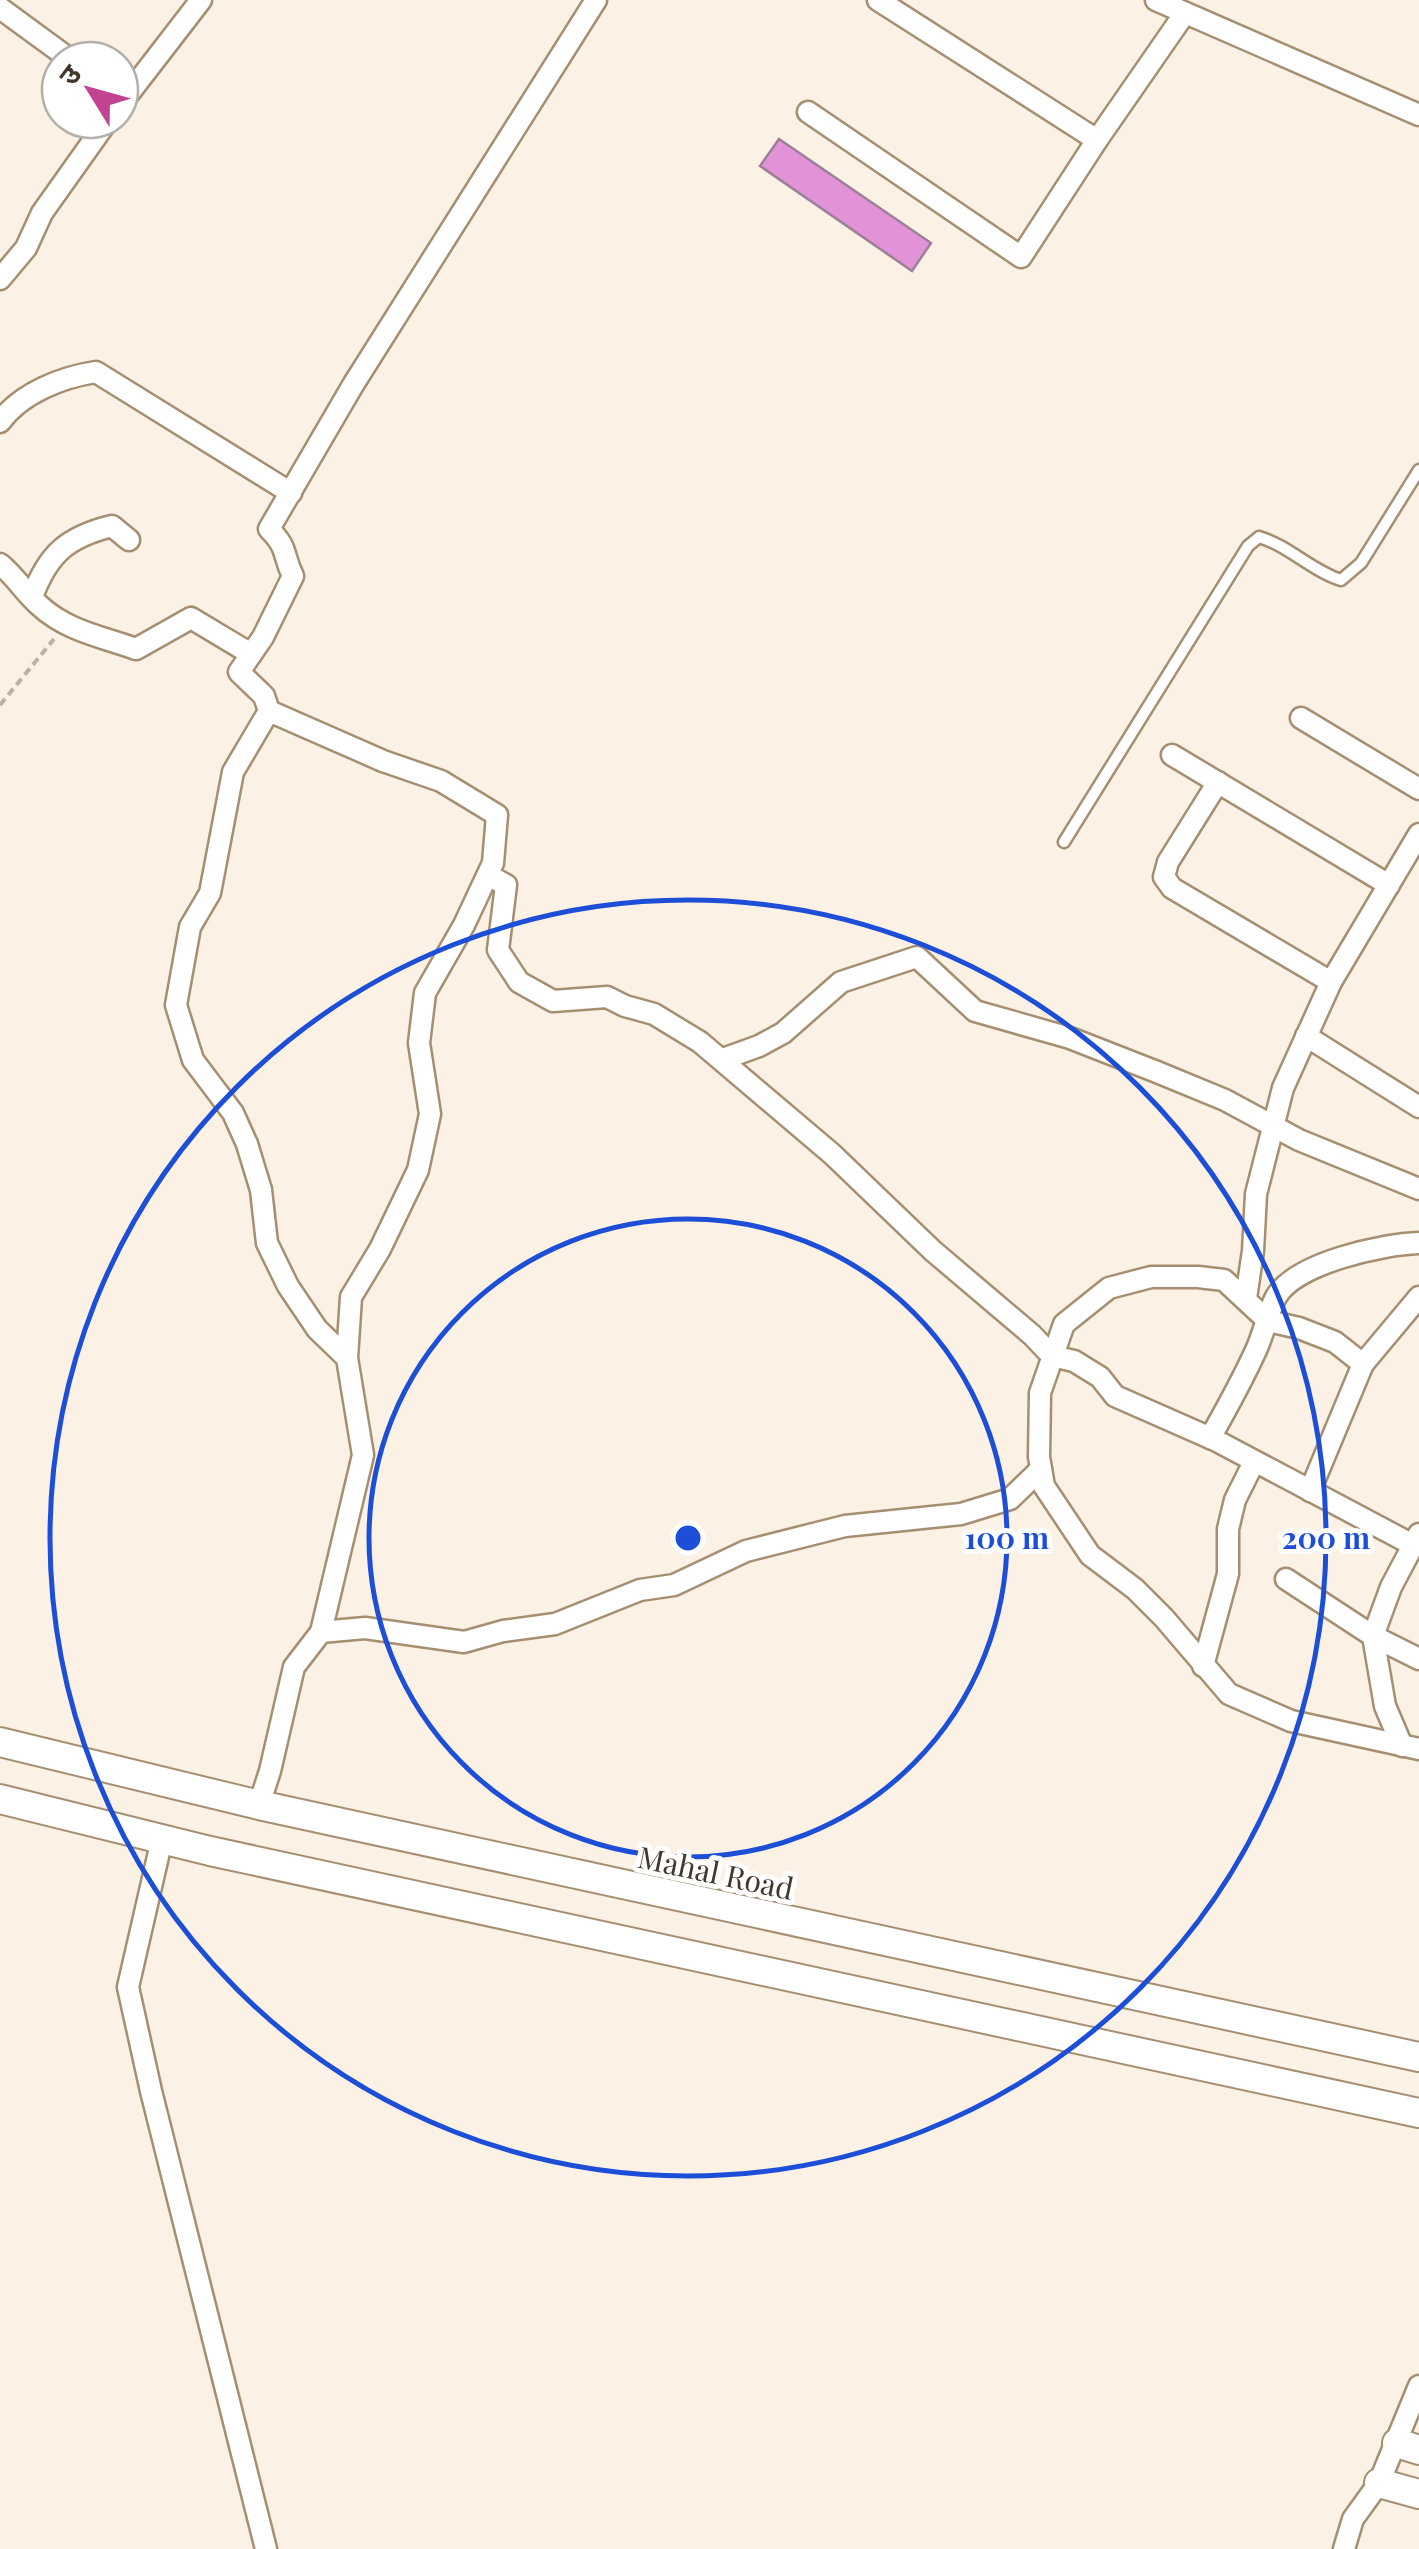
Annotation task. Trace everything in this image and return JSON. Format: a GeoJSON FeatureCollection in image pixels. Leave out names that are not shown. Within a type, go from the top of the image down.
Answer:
{"type":"FeatureCollection","features":[{"type":"Feature","properties":{"kind":"main road","name":"Mahal Road"},"geometry":{"type":"LineString","coordinates":[[0,1742],[259,1804],[1419,2057]]}},
{"type":"Feature","properties":{"kind":"main road"},"geometry":{"type":"LineString","coordinates":[[0,1799],[162,1840],[1419,2114]]}},
{"type":"Feature","properties":{"kind":"main road"},"geometry":{"type":"LineString","coordinates":[[1380,2483],[1419,2494]]}},
{"type":"Feature","properties":{"kind":"street"},"geometry":{"type":"LineString","coordinates":[[140,76],[201,0]]}},
{"type":"Feature","properties":{"kind":"street"},"geometry":{"type":"LineString","coordinates":[[259,1804],[294,1666],[321,1632],[363,1455],[347,1358],[351,1296],[380,1249],[418,1170],[430,1114],[419,1043],[425,993],[493,863],[496,815],[442,781],[383,761],[269,711],[264,696],[239,672],[293,576],[286,549],[269,529],[361,372],[596,0]]}},
{"type":"Feature","properties":{"kind":"street"},"geometry":{"type":"LineString","coordinates":[[878,0],[1097,140]]}},
{"type":"Feature","properties":{"kind":"street"},"geometry":{"type":"LineString","coordinates":[[1156,0],[1419,115]]}},
{"type":"Feature","properties":{"kind":"street"},"geometry":{"type":"LineString","coordinates":[[0,8],[43,40]]}},
{"type":"Feature","properties":{"kind":"street"},"geometry":{"type":"LineString","coordinates":[[808,112],[1021,258],[1185,13]]}},
{"type":"Feature","properties":{"kind":"street"},"geometry":{"type":"LineString","coordinates":[[0,279],[26,248],[42,213],[94,140]]}},
{"type":"Feature","properties":{"kind":"street"},"geometry":{"type":"LineString","coordinates":[[0,422],[31,396],[69,376],[96,372],[291,493]]}},
{"type":"Feature","properties":{"kind":"street"},"geometry":{"type":"LineString","coordinates":[[32,597],[40,575],[56,552],[88,532],[112,526],[129,540]]}},
{"type":"Feature","properties":{"kind":"street"},"geometry":{"type":"LineString","coordinates":[[0,564],[66,625],[136,650],[191,618],[252,654]]}},
{"type":"Feature","properties":{"kind":"street"},"geometry":{"type":"LineString","coordinates":[[269,711],[233,772],[210,893],[190,926],[176,1005],[193,1060],[233,1114],[248,1144],[261,1190],[268,1243],[288,1286],[317,1329],[347,1358]]}},
{"type":"Feature","properties":{"kind":"street"},"geometry":{"type":"LineString","coordinates":[[1301,718],[1419,789]]}},
{"type":"Feature","properties":{"kind":"street"},"geometry":{"type":"LineString","coordinates":[[1172,754],[1388,885]]}},
{"type":"Feature","properties":{"kind":"street"},"geometry":{"type":"LineString","coordinates":[[1218,782],[1168,862],[1164,877],[1172,888],[1330,982]]}},
{"type":"Feature","properties":{"kind":"street"},"geometry":{"type":"LineString","coordinates":[[1246,1298],[1256,1194],[1283,1088],[1330,982],[1419,834]]}},
{"type":"Feature","properties":{"kind":"street"},"geometry":{"type":"LineString","coordinates":[[488,874],[506,885],[498,950],[519,982],[553,1001],[607,997],[654,1014],[723,1059],[1052,1356],[1074,1362],[1100,1377],[1115,1396],[1416,1539],[1373,1636],[1385,1706],[1411,1748]]}},
{"type":"Feature","properties":{"kind":"street"},"geometry":{"type":"LineString","coordinates":[[723,1059],[783,1034],[841,982],[918,957],[975,1012],[1070,1038],[1225,1100],[1298,1140],[1419,1189]]}},
{"type":"Feature","properties":{"kind":"street"},"geometry":{"type":"LineString","coordinates":[[1306,1036],[1419,1107]]}},
{"type":"Feature","properties":{"kind":"street"},"geometry":{"type":"LineString","coordinates":[[1210,1438],[1241,1383],[1277,1294],[1306,1272],[1338,1258],[1391,1244],[1419,1243]]}},
{"type":"Feature","properties":{"kind":"street"},"geometry":{"type":"LineString","coordinates":[[1363,1364],[1335,1342],[1299,1328],[1268,1322],[1224,1280],[1198,1276],[1152,1278],[1109,1288],[1064,1324],[1040,1392],[1040,1468],[1044,1486],[1090,1555],[1135,1589],[1229,1694],[1291,1721],[1411,1748]]}},
{"type":"Feature","properties":{"kind":"street"},"geometry":{"type":"LineString","coordinates":[[1310,1491],[1363,1364],[1419,1296]]}},
{"type":"Feature","properties":{"kind":"street"},"geometry":{"type":"LineString","coordinates":[[1203,1666],[1228,1574],[1228,1529],[1235,1500],[1254,1462]]}},
{"type":"Feature","properties":{"kind":"street"},"geometry":{"type":"LineString","coordinates":[[321,1632],[365,1628],[464,1642],[503,1631],[555,1624],[640,1590],[674,1585],[746,1551],[845,1526],[960,1514],[1010,1499],[1040,1468]]}},
{"type":"Feature","properties":{"kind":"street"},"geometry":{"type":"LineString","coordinates":[[1286,1580],[1373,1636],[1419,1658]]}},
{"type":"Feature","properties":{"kind":"street"},"geometry":{"type":"LineString","coordinates":[[162,1840],[128,1987],[150,2091],[266,2549]]}},
{"type":"Feature","properties":{"kind":"street"},"geometry":{"type":"LineString","coordinates":[[1344,2549],[1353,2519],[1408,2446],[1419,2386]]}},
{"type":"Feature","properties":{"kind":"lane"},"geometry":{"type":"LineString","coordinates":[[1064,842],[1248,546],[1260,537],[1271,540],[1328,576],[1342,580],[1361,562],[1419,470]]}},
{"type":"Feature","properties":{"kind":"path"},"geometry":{"type":"LineString","coordinates":[[0,704],[66,625]]}},
{"type":"Feature","properties":{"kind":"building"},"geometry":{"type":"Polygon","coordinates":[[[779,139],[931,243],[912,271],[760,166],[779,139]]]}}]}
